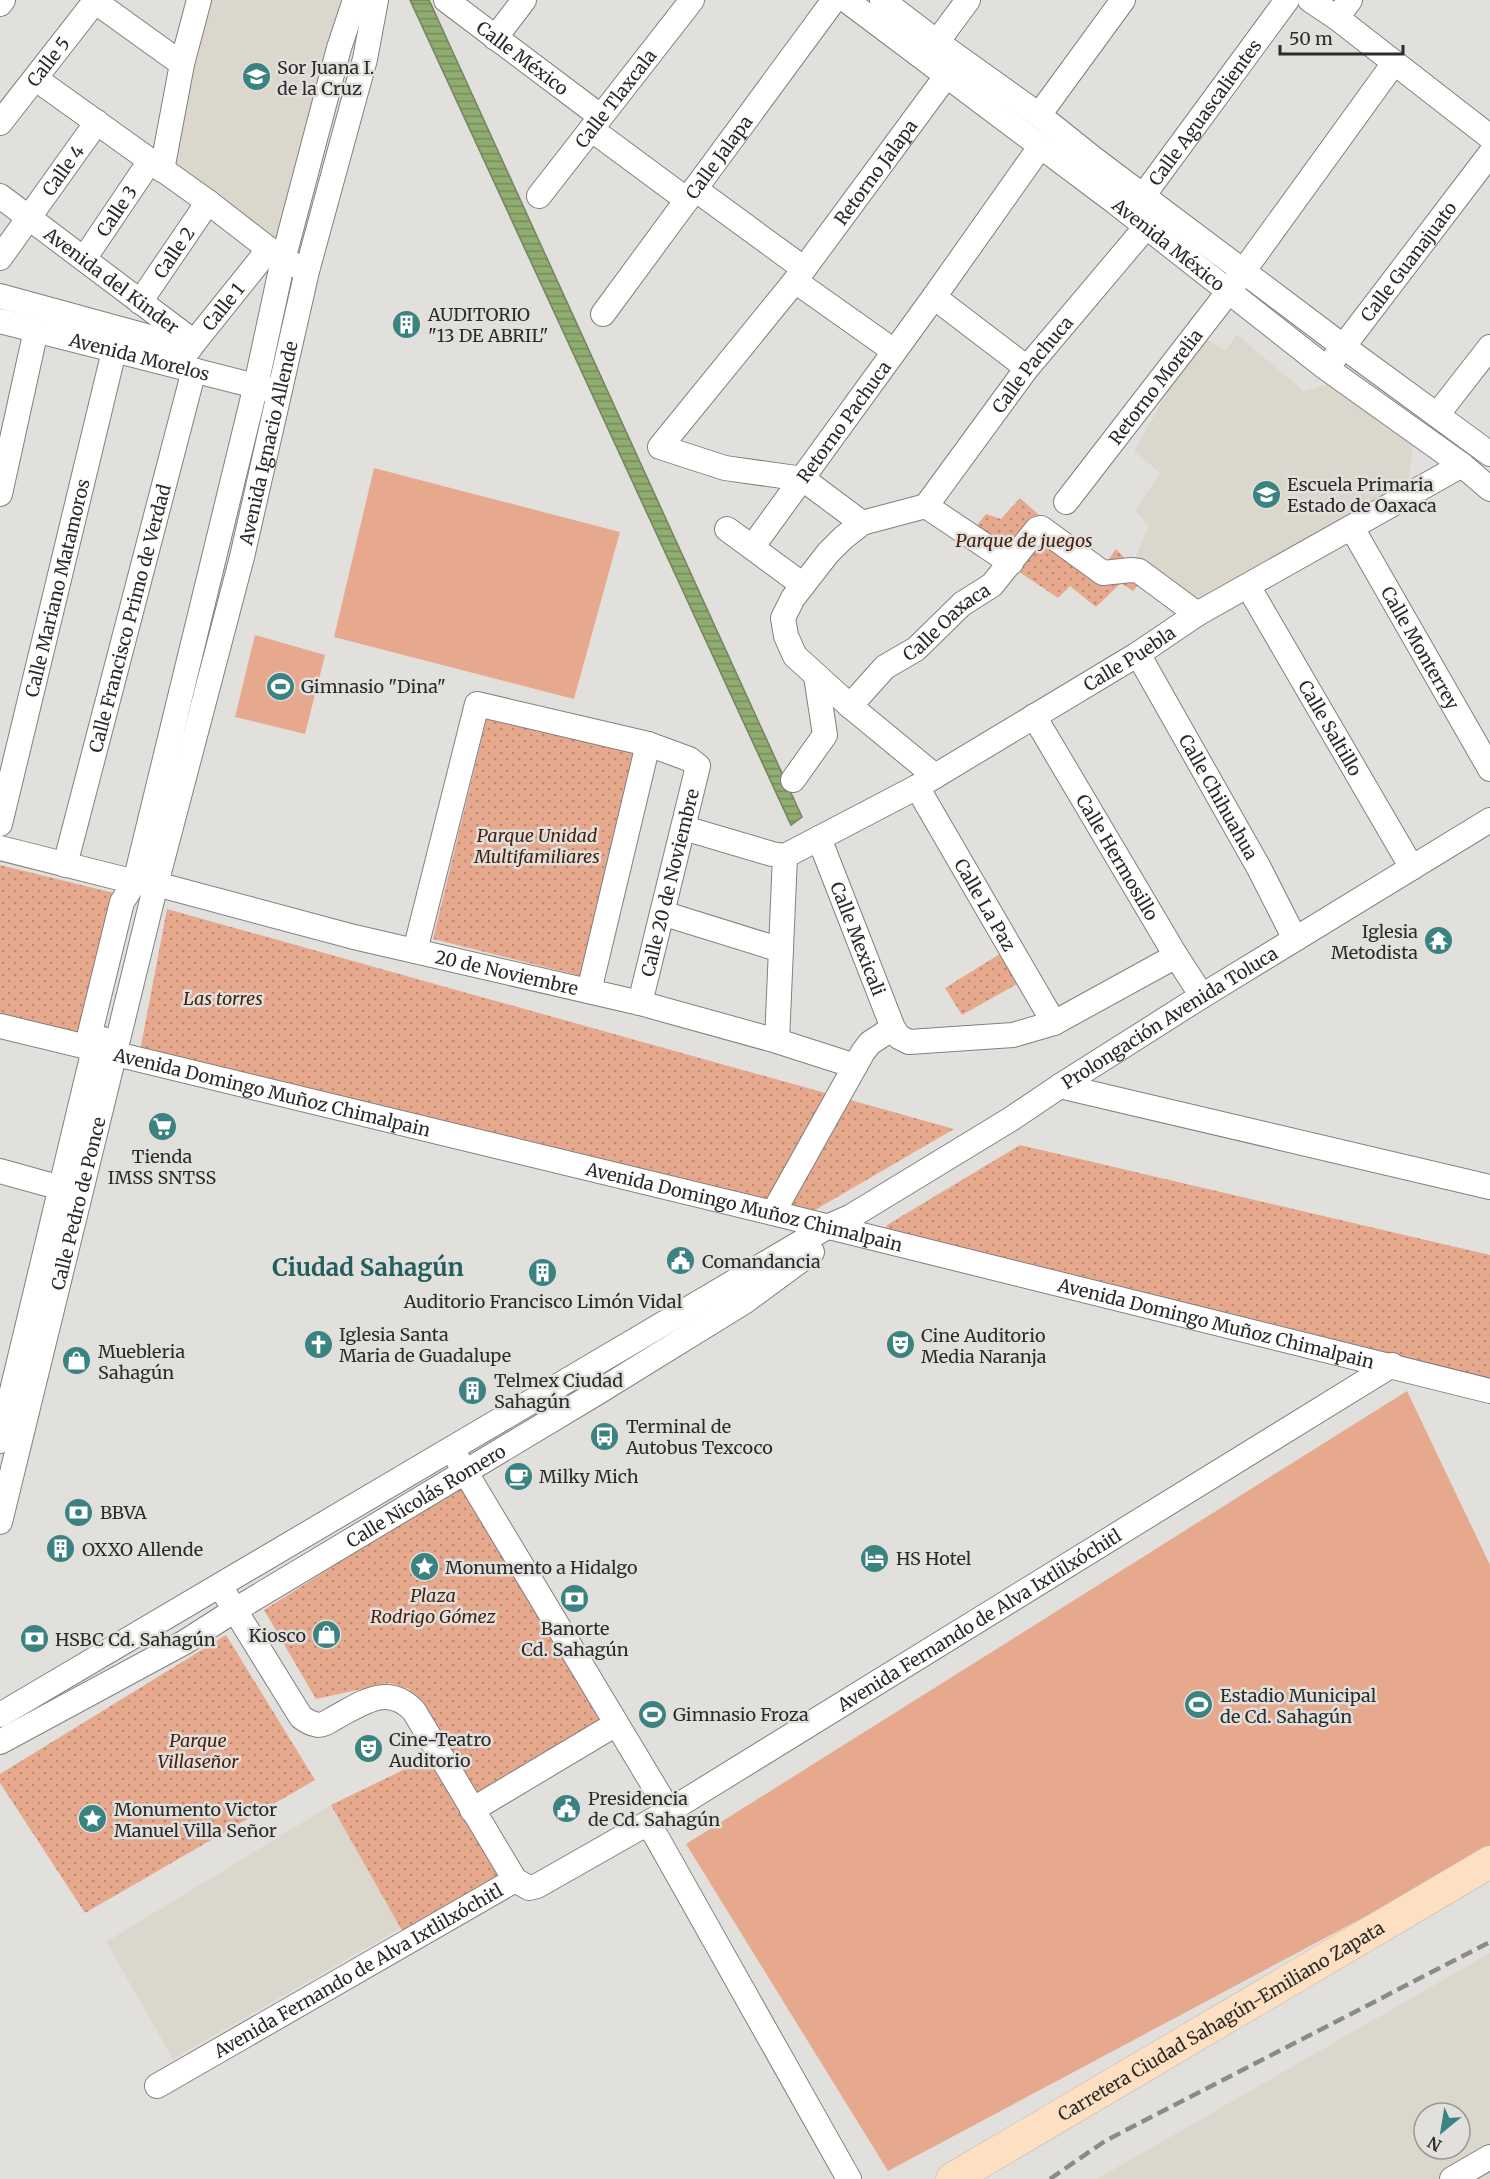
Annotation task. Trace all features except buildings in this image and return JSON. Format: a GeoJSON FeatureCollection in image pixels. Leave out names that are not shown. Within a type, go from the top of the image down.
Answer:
{"type":"FeatureCollection","features":[{"type":"Feature","properties":{"kind":"main road","name":"Carretera Ciudad Sahagún-Emiliano Zapata"},"geometry":{"type":"LineString","coordinates":[[952,2179],[1490,1862]]}},
{"type":"Feature","properties":{"kind":"main road","name":"Carretera Ciudad Sahagún-Emiliano Zapata"},"geometry":{"type":"LineString","coordinates":[[995,2179],[1490,1886]]}},
{"type":"Feature","properties":{"kind":"street"},"geometry":{"type":"LineString","coordinates":[[0,4],[3,0]]}},
{"type":"Feature","properties":{"kind":"street"},"geometry":{"type":"LineString","coordinates":[[156,166],[199,0]]}},
{"type":"Feature","properties":{"kind":"street","name":"Avenida Ignacio Allende"},"geometry":{"type":"LineString","coordinates":[[267,389],[276,254],[355,0]]}},
{"type":"Feature","properties":{"kind":"street","name":"Avenida Ignacio Allende"},"geometry":{"type":"LineString","coordinates":[[145,883],[267,389],[307,270],[365,59],[376,0]]}},
{"type":"Feature","properties":{"kind":"street","name":"Calle México"},"geometry":{"type":"LineString","coordinates":[[446,0],[596,123],[691,195]]}},
{"type":"Feature","properties":{"kind":"street"},"geometry":{"type":"LineString","coordinates":[[495,38],[524,0]]}},
{"type":"Feature","properties":{"kind":"street","name":"Calle Tlaxcala"},"geometry":{"type":"LineString","coordinates":[[540,196],[692,0]]}},
{"type":"Feature","properties":{"kind":"street","name":"Calle Jalapa"},"geometry":{"type":"LineString","coordinates":[[603,314],[834,0]]}},
{"type":"Feature","properties":{"kind":"street","name":"Avenida México"},"geometry":{"type":"LineString","coordinates":[[846,0],[1040,115],[1143,196],[1490,454]]}},
{"type":"Feature","properties":{"kind":"street","name":"Avenida México"},"geometry":{"type":"LineString","coordinates":[[882,0],[930,49],[947,75],[1326,368],[1462,465],[1490,489]]}},
{"type":"Feature","properties":{"kind":"street"},"geometry":{"type":"LineString","coordinates":[[930,49],[968,0]]}},
{"type":"Feature","properties":{"kind":"street"},"geometry":{"type":"LineString","coordinates":[[1040,115],[1123,0]]}},
{"type":"Feature","properties":{"kind":"street","name":"Calle Aguascalientes"},"geometry":{"type":"LineString","coordinates":[[1143,196],[1287,0]]}},
{"type":"Feature","properties":{"kind":"street"},"geometry":{"type":"LineString","coordinates":[[1310,0],[1344,9],[1394,63],[1490,137]]}},
{"type":"Feature","properties":{"kind":"street"},"geometry":{"type":"LineString","coordinates":[[95,1],[182,64]]}},
{"type":"Feature","properties":{"kind":"street","name":"Calle 5"},"geometry":{"type":"LineString","coordinates":[[0,123],[95,1]]}},
{"type":"Feature","properties":{"kind":"street"},"geometry":{"type":"LineString","coordinates":[[1243,270],[1394,63]]}},
{"type":"Feature","properties":{"kind":"street","name":"Retorno Jalapa"},"geometry":{"type":"LineString","coordinates":[[803,479],[725,468],[660,447],[799,275],[947,75]]}},
{"type":"Feature","properties":{"kind":"street"},"geometry":{"type":"LineString","coordinates":[[36,79],[208,202],[276,254],[307,270]]}},
{"type":"Feature","properties":{"kind":"street","name":"Calle 4"},"geometry":{"type":"LineString","coordinates":[[28,219],[97,122]]}},
{"type":"Feature","properties":{"kind":"street","name":"Retorno Pachuca"},"geometry":{"type":"LineString","coordinates":[[753,546],[1040,147]]}},
{"type":"Feature","properties":{"kind":"street","name":"Calle Guanajuato"},"geometry":{"type":"LineString","coordinates":[[1326,368],[1490,154]]}},
{"type":"Feature","properties":{"kind":"street","name":"Calle 3"},"geometry":{"type":"LineString","coordinates":[[84,259],[156,166]]}},
{"type":"Feature","properties":{"kind":"street"},"geometry":{"type":"LineString","coordinates":[[691,195],[799,275],[894,351]]}},
{"type":"Feature","properties":{"kind":"street","name":"Avenida del Kinder"},"geometry":{"type":"LineString","coordinates":[[0,196],[140,302],[188,356]]}},
{"type":"Feature","properties":{"kind":"street","name":"Calle 2"},"geometry":{"type":"LineString","coordinates":[[140,302],[208,202]]}},
{"type":"Feature","properties":{"kind":"street","name":"Avenida del Kinder"},"geometry":{"type":"LineString","coordinates":[[0,258],[28,219]]}},
{"type":"Feature","properties":{"kind":"street","name":"Calle Pachuca"},"geometry":{"type":"LineString","coordinates":[[926,506],[1027,368],[1146,227]]}},
{"type":"Feature","properties":{"kind":"street","name":"Calle 1"},"geometry":{"type":"LineString","coordinates":[[188,356],[276,254]]}},
{"type":"Feature","properties":{"kind":"street","name":"Retorno Morelia"},"geometry":{"type":"LineString","coordinates":[[1066,502],[1243,270]]}},
{"type":"Feature","properties":{"kind":"street","name":"Avenida Morelos"},"geometry":{"type":"LineString","coordinates":[[0,296],[188,356],[267,389]]}},
{"type":"Feature","properties":{"kind":"street"},"geometry":{"type":"LineString","coordinates":[[934,297],[1027,368]]}},
{"type":"Feature","properties":{"kind":"street","name":"Avenida Morelos"},"geometry":{"type":"LineString","coordinates":[[0,321],[114,351],[188,356]]}},
{"type":"Feature","properties":{"kind":"street"},"geometry":{"type":"LineString","coordinates":[[0,494],[36,330]]}},
{"type":"Feature","properties":{"kind":"street"},"geometry":{"type":"LineString","coordinates":[[1437,415],[1490,347]]}},
{"type":"Feature","properties":{"kind":"street","name":"Calle Mariano Matamoros"},"geometry":{"type":"LineString","coordinates":[[0,824],[114,351]]}},
{"type":"Feature","properties":{"kind":"street","name":"Calle Francisco Primo de Verdad"},"geometry":{"type":"LineString","coordinates":[[65,865],[188,356]]}},
{"type":"Feature","properties":{"kind":"street","name":"Calle Puebla"},"geometry":{"type":"LineString","coordinates":[[801,847],[926,782],[1138,654],[1197,614],[1462,465]]}},
{"type":"Feature","properties":{"kind":"street"},"geometry":{"type":"LineString","coordinates":[[803,479],[862,523]]}},
{"type":"Feature","properties":{"kind":"street"},"geometry":{"type":"LineString","coordinates":[[926,782],[850,706],[795,656],[786,636],[783,618],[793,598],[828,553],[862,523],[926,506],[1011,563]]}},
{"type":"Feature","properties":{"kind":"street","name":"Calle Oaxaca"},"geometry":{"type":"LineString","coordinates":[[850,706],[885,667],[916,649],[962,604],[992,585],[1037,529],[1044,528],[1103,573],[1131,570],[1146,574],[1197,614]]}},
{"type":"Feature","properties":{"kind":"street","name":"Calle Monterrey"},"geometry":{"type":"LineString","coordinates":[[1352,528],[1490,769]]}},
{"type":"Feature","properties":{"kind":"street"},"geometry":{"type":"LineString","coordinates":[[727,529],[803,585]]}},
{"type":"Feature","properties":{"kind":"street","name":"Calle Saltillo"},"geometry":{"type":"LineString","coordinates":[[1248,586],[1412,868]]}},
{"type":"Feature","properties":{"kind":"street","name":"Calle Chihuahua"},"geometry":{"type":"LineString","coordinates":[[1138,654],[1259,868],[1295,939]]}},
{"type":"Feature","properties":{"kind":"street"},"geometry":{"type":"LineString","coordinates":[[793,780],[825,735],[816,676]]}},
{"type":"Feature","properties":{"kind":"street"},"geometry":{"type":"LineString","coordinates":[[415,951],[477,704],[648,744],[589,992]]}},
{"type":"Feature","properties":{"kind":"street","name":"Calle Hermosillo"},"geometry":{"type":"LineString","coordinates":[[1034,716],[1202,996]]}},
{"type":"Feature","properties":{"kind":"street","name":"Calle 20 de Noviembre"},"geometry":{"type":"LineString","coordinates":[[640,1003],[698,775],[698,766],[695,762],[648,744]]}},
{"type":"Feature","properties":{"kind":"street","name":"Calle La Paz"},"geometry":{"type":"LineString","coordinates":[[926,782],[1054,1023]]}},
{"type":"Feature","properties":{"kind":"street","name":"Prolongación Avenida Toluca"},"geometry":{"type":"LineString","coordinates":[[839,1225],[1011,1119],[1202,996],[1490,820]]}},
{"type":"Feature","properties":{"kind":"street"},"geometry":{"type":"LineString","coordinates":[[684,828],[772,854],[801,847],[781,950],[777,1041]]}},
{"type":"Feature","properties":{"kind":"street","name":"Calle Mexicali"},"geometry":{"type":"LineString","coordinates":[[801,847],[887,1035]]}},
{"type":"Feature","properties":{"kind":"street","name":"20 de Noviembre"},"geometry":{"type":"LineString","coordinates":[[0,848],[354,937],[640,1003],[777,1041],[855,1066]]}},
{"type":"Feature","properties":{"kind":"street","name":"Calle Pedro de Ponce"},"geometry":{"type":"LineString","coordinates":[[105,1052],[89,1037],[122,902],[145,883]]}},
{"type":"Feature","properties":{"kind":"street"},"geometry":{"type":"LineString","coordinates":[[662,913],[781,950]]}},
{"type":"Feature","properties":{"kind":"street"},"geometry":{"type":"LineString","coordinates":[[772,1213],[855,1066],[887,1035],[909,1042],[1013,1035],[1054,1023],[1176,956]]}},
{"type":"Feature","properties":{"kind":"street","name":"Avenida Domingo Muñoz Chimalpain"},"geometry":{"type":"LineString","coordinates":[[0,1026],[772,1213],[839,1225],[1490,1391]]}},
{"type":"Feature","properties":{"kind":"street","name":"Calle Pedro de Ponce"},"geometry":{"type":"LineString","coordinates":[[0,1441],[61,1188],[105,1052]]}},
{"type":"Feature","properties":{"kind":"street","name":"Calle Pedro de Ponce"},"geometry":{"type":"LineString","coordinates":[[0,1522],[105,1052]]}},
{"type":"Feature","properties":{"kind":"street"},"geometry":{"type":"LineString","coordinates":[[1060,1086],[1490,1187]]}},
{"type":"Feature","properties":{"kind":"street"},"geometry":{"type":"LineString","coordinates":[[0,1171],[61,1188]]}},
{"type":"Feature","properties":{"kind":"street","name":"Calle Nicolás Romero"},"geometry":{"type":"LineString","coordinates":[[0,1742],[185,1642],[466,1472],[839,1225]]}},
{"type":"Feature","properties":{"kind":"street","name":"Calle Nicolás Romero"},"geometry":{"type":"LineString","coordinates":[[0,1715],[452,1449],[738,1293]]}},
{"type":"Feature","properties":{"kind":"street","name":"Avenida Fernando de Alva Ixtlilxóchitl"},"geometry":{"type":"LineString","coordinates":[[157,2086],[515,1880],[529,1888],[537,1886],[647,1824],[1392,1365]]}},
{"type":"Feature","properties":{"kind":"street"},"geometry":{"type":"LineString","coordinates":[[452,1449],[669,1811]]}},
{"type":"Feature","properties":{"kind":"street"},"geometry":{"type":"LineString","coordinates":[[304,1537],[318,1561]]}},
{"type":"Feature","properties":{"kind":"street"},"geometry":{"type":"LineString","coordinates":[[220,1586],[301,1717],[308,1722],[323,1724],[381,1696],[400,1700],[414,1711],[515,1880]]}},
{"type":"Feature","properties":{"kind":"street"},"geometry":{"type":"LineString","coordinates":[[472,1810],[616,1724]]}},
{"type":"Feature","properties":{"kind":"street"},"geometry":{"type":"LineString","coordinates":[[647,1824],[657,1836],[849,2179]]}},
{"type":"Feature","properties":{"kind":"street"},"geometry":{"type":"LineString","coordinates":[[1452,2179],[1490,2157]]}},
{"type":"Feature","properties":{"kind":"shaded area","name":"Sor Juana I. de la Cruz"},"geometry":{"type":"Polygon","coordinates":[[[211,0],[341,0],[277,242],[177,166],[172,153],[211,0]]]}},
{"type":"Feature","properties":{"kind":"shaded area"},"geometry":{"type":"Polygon","coordinates":[[[410,0],[429,0],[430,2],[802,817],[791,825],[410,0]]]}},
{"type":"Feature","properties":{"kind":"shaded area","name":"Escuela Primaria Estado de Oaxaca"},"geometry":{"type":"Polygon","coordinates":[[[1236,334],[1304,391],[1332,383],[1384,420],[1413,446],[1409,477],[1193,632],[1155,579],[1134,560],[1149,526],[1135,511],[1160,473],[1134,451],[1200,335],[1226,351],[1236,334]]]}},
{"type":"Feature","properties":{"kind":"shaded area"},"geometry":{"type":"Polygon","coordinates":[[[331,1805],[401,1928],[173,2059],[106,1942],[331,1805]]]}},
{"type":"Feature","properties":{"kind":"shaded area"},"geometry":{"type":"Polygon","coordinates":[[[1490,1953],[1490,2179],[1097,2179],[1490,1953]]]}},
{"type":"Feature","properties":{"kind":"green space"},"geometry":{"type":"Polygon","coordinates":[[[374,468],[620,532],[574,699],[334,637],[374,468]]]}},
{"type":"Feature","properties":{"kind":"green space","name":"Parque de juegos"},"geometry":{"type":"Polygon","coordinates":[[[1020,498],[1101,570],[1116,549],[1144,578],[1133,591],[1121,583],[1096,607],[1070,586],[1058,598],[1012,567],[970,534],[986,514],[1001,519],[1020,498]]]}},
{"type":"Feature","properties":{"kind":"green space","name":"Gimnasio \"Dina\""},"geometry":{"type":"Polygon","coordinates":[[[255,635],[325,655],[305,734],[235,717],[255,635]]]}},
{"type":"Feature","properties":{"kind":"green space","name":"Parque Unidad Multifamiliares"},"geometry":{"type":"Polygon","coordinates":[[[488,713],[640,751],[585,977],[433,939],[488,713]]]}},
{"type":"Feature","properties":{"kind":"green space"},"geometry":{"type":"Polygon","coordinates":[[[0,865],[122,895],[84,1044],[0,1023],[0,865]]]}},
{"type":"Feature","properties":{"kind":"green space","name":"Las torres"},"geometry":{"type":"Polygon","coordinates":[[[167,909],[954,1129],[815,1210],[140,1051],[167,909]]]}},
{"type":"Feature","properties":{"kind":"green space"},"geometry":{"type":"Polygon","coordinates":[[[1003,952],[1019,983],[962,1015],[945,988],[1003,952]]]}},
{"type":"Feature","properties":{"kind":"green space"},"geometry":{"type":"Polygon","coordinates":[[[1020,1145],[1490,1255],[1490,1393],[883,1238],[887,1225],[1020,1145]]]}},
{"type":"Feature","properties":{"kind":"green space","name":"Estadio Municipal de Cd. Sahagún"},"geometry":{"type":"Polygon","coordinates":[[[1407,1391],[1490,1565],[1490,1850],[888,2171],[686,1844],[1407,1391]]]}},
{"type":"Feature","properties":{"kind":"green space","name":"Plaza Rodrigo Gómez"},"geometry":{"type":"Polygon","coordinates":[[[462,1485],[601,1719],[476,1795],[409,1689],[389,1683],[316,1699],[264,1610],[462,1485]]]}},
{"type":"Feature","properties":{"kind":"green space","name":"Parque Villaseñor"},"geometry":{"type":"Polygon","coordinates":[[[226,1635],[315,1780],[85,1913],[0,1783],[0,1774],[226,1635]]]}},
{"type":"Feature","properties":{"kind":"green space"},"geometry":{"type":"Polygon","coordinates":[[[438,1753],[515,1880],[408,1941],[331,1805],[438,1753]]]}},
{"type":"Feature","properties":{"kind":"railway"},"geometry":{"type":"LineString","coordinates":[[1050,2179],[1105,2141],[1490,1942]]}},
{"type":"Feature","properties":{"kind":"place","name":"Sor Juana I. de la Cruz"},"geometry":{"type":"Point","coordinates":[256,77]}},
{"type":"Feature","properties":{"kind":"place","name":"AUDITORIO \"13 DE ABRIL\""},"geometry":{"type":"Point","coordinates":[407,324]}},
{"type":"Feature","properties":{"kind":"place","name":"Escuela Primaria Estado de Oaxaca"},"geometry":{"type":"Point","coordinates":[1266,494]}},
{"type":"Feature","properties":{"kind":"place","name":"Gimnasio \"Dina\""},"geometry":{"type":"Point","coordinates":[280,686]}},
{"type":"Feature","properties":{"kind":"place","name":"Iglesia Metodista"},"geometry":{"type":"Point","coordinates":[1439,941]}},
{"type":"Feature","properties":{"kind":"place","name":"Tienda IMSS SNTSS"},"geometry":{"type":"Point","coordinates":[162,1127]}},
{"type":"Feature","properties":{"kind":"place","name":"Comandancia"},"geometry":{"type":"Point","coordinates":[681,1261]}},
{"type":"Feature","properties":{"kind":"place","name":"Auditorio Francisco Limón Vidal"},"geometry":{"type":"Point","coordinates":[543,1272]}},
{"type":"Feature","properties":{"kind":"place","name":"Iglesia Santa Maria de Guadalupe"},"geometry":{"type":"Point","coordinates":[318,1344]}},
{"type":"Feature","properties":{"kind":"place","name":"Cine Auditorio Media Naranja"},"geometry":{"type":"Point","coordinates":[900,1345]}},
{"type":"Feature","properties":{"kind":"place","name":"Muebleria Sahagún"},"geometry":{"type":"Point","coordinates":[77,1361]}},
{"type":"Feature","properties":{"kind":"place","name":"Telmex Ciudad Sahagún"},"geometry":{"type":"Point","coordinates":[473,1390]}},
{"type":"Feature","properties":{"kind":"place","name":"Terminal de Autobus Texcoco"},"geometry":{"type":"Point","coordinates":[605,1436]}},
{"type":"Feature","properties":{"kind":"place","name":"Milky Mich"},"geometry":{"type":"Point","coordinates":[518,1476]}},
{"type":"Feature","properties":{"kind":"place","name":"BBVA"},"geometry":{"type":"Point","coordinates":[79,1512]}},
{"type":"Feature","properties":{"kind":"place","name":"OXXO Allende"},"geometry":{"type":"Point","coordinates":[61,1549]}},
{"type":"Feature","properties":{"kind":"place","name":"HS Hotel"},"geometry":{"type":"Point","coordinates":[875,1558]}},
{"type":"Feature","properties":{"kind":"place","name":"Monumento a Hidalgo"},"geometry":{"type":"Point","coordinates":[424,1567]}},
{"type":"Feature","properties":{"kind":"place","name":"Banorte Cd. Sahagún"},"geometry":{"type":"Point","coordinates":[575,1599]}},
{"type":"Feature","properties":{"kind":"place","name":"Kiosco"},"geometry":{"type":"Point","coordinates":[327,1635]}},
{"type":"Feature","properties":{"kind":"place","name":"HSBC Cd. Sahagún"},"geometry":{"type":"Point","coordinates":[34,1639]}},
{"type":"Feature","properties":{"kind":"place","name":"Estadio Municipal de Cd. Sahagún"},"geometry":{"type":"Point","coordinates":[1199,1705]}},
{"type":"Feature","properties":{"kind":"place","name":"Gimnasio Froza"},"geometry":{"type":"Point","coordinates":[652,1714]}},
{"type":"Feature","properties":{"kind":"place","name":"Cine-Teatro Auditorio"},"geometry":{"type":"Point","coordinates":[368,1749]}},
{"type":"Feature","properties":{"kind":"place","name":"Presidencia de Cd. Sahagún"},"geometry":{"type":"Point","coordinates":[567,1808]}},
{"type":"Feature","properties":{"kind":"place","name":"Monumento Victor Manuel Villa Señor"},"geometry":{"type":"Point","coordinates":[93,1819]}},
{"type":"Feature","properties":{"kind":"district","name":"Ciudad Sahagún"},"geometry":{"type":"Point","coordinates":[368,1267]}}]}
